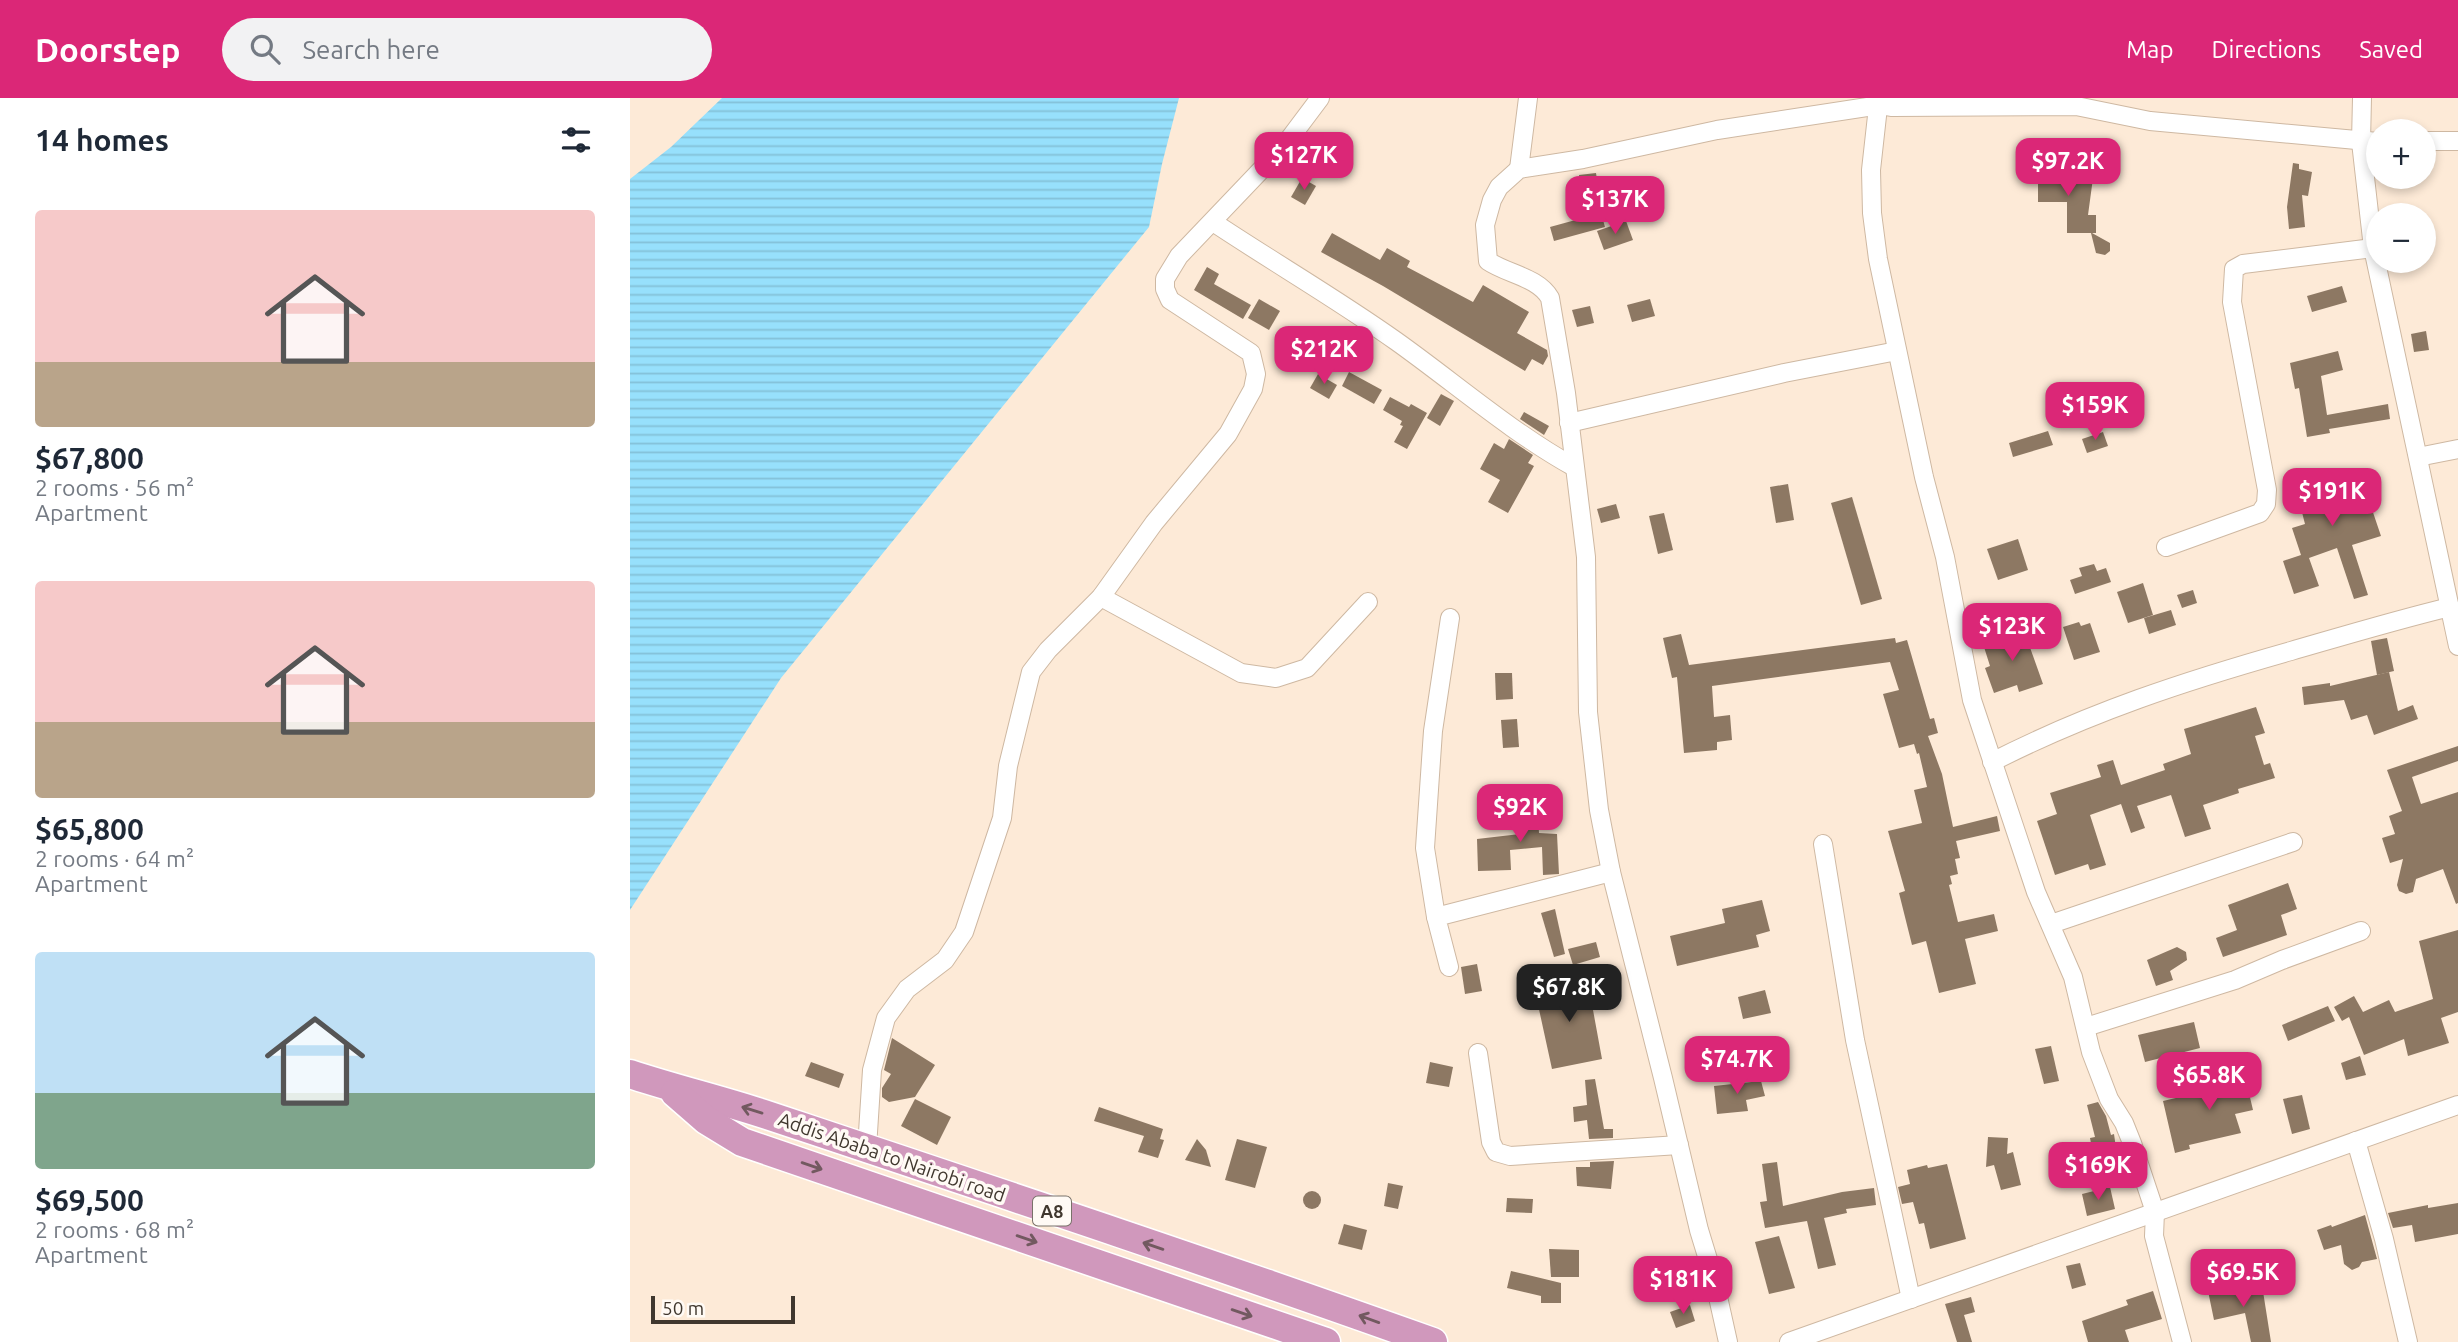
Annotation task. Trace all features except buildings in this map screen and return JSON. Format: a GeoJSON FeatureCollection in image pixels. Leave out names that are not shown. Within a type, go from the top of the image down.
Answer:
{"type":"FeatureCollection","features":[{"type":"Feature","properties":{"kind":"highway","name":"Addis Ababa to Nairobi road"},"geometry":{"type":"LineString","coordinates":[[630,1074],[867,1148],[1433,1342]]}},
{"type":"Feature","properties":{"kind":"highway","name":"Addis Ababa to Nairobi road"},"geometry":{"type":"LineString","coordinates":[[668,1087],[706,1120],[742,1142],[1326,1342]]}},
{"type":"Feature","properties":{"kind":"street"},"geometry":{"type":"LineString","coordinates":[[867,1148],[872,1070],[886,1018],[907,989],[945,960],[964,932],[1002,818],[1007,766],[1031,672],[1048,650],[1101,597],[1154,523],[1228,434],[1254,389],[1256,374],[1251,353],[1170,300],[1166,279],[1179,256],[1284,146],[1320,98]]}},
{"type":"Feature","properties":{"kind":"street"},"geometry":{"type":"LineString","coordinates":[[1519,169],[1528,98]]}},
{"type":"Feature","properties":{"kind":"street"},"geometry":{"type":"LineString","coordinates":[[2362,98],[2366,120]]}},
{"type":"Feature","properties":{"kind":"street"},"geometry":{"type":"LineString","coordinates":[[1880,101],[1871,170],[1872,213],[1878,259],[1924,477],[1945,556],[1972,700],[2036,892],[2073,977],[2091,1052],[2101,1081],[2132,1143],[2155,1212],[2154,1236],[2182,1342]]}},
{"type":"Feature","properties":{"kind":"street"},"geometry":{"type":"LineString","coordinates":[[1728,1342],[1611,872],[1592,762],[1588,712],[1586,557],[1550,298],[1545,289],[1537,284],[1488,261],[1486,225],[1492,200],[1499,187],[1519,169],[1880,101],[1891,107],[2076,102],[2150,121],[2366,142]]}},
{"type":"Feature","properties":{"kind":"street"},"geometry":{"type":"LineString","coordinates":[[2436,141],[2458,141]]}},
{"type":"Feature","properties":{"kind":"street"},"geometry":{"type":"LineString","coordinates":[[1213,222],[1396,340],[1470,397],[1574,467]]}},
{"type":"Feature","properties":{"kind":"street"},"geometry":{"type":"LineString","coordinates":[[2166,547],[2260,513],[2266,504],[2267,490],[2232,302],[2234,269],[2243,264],[2366,249]]}},
{"type":"Feature","properties":{"kind":"street"},"geometry":{"type":"LineString","coordinates":[[2378,273],[2458,646]]}},
{"type":"Feature","properties":{"kind":"street"},"geometry":{"type":"LineString","coordinates":[[1569,423],[1784,373],[1897,351]]}},
{"type":"Feature","properties":{"kind":"street"},"geometry":{"type":"LineString","coordinates":[[2418,457],[2458,449]]}},
{"type":"Feature","properties":{"kind":"street"},"geometry":{"type":"LineString","coordinates":[[1101,597],[1241,673],[1276,678],[1307,668],[1368,602]]}},
{"type":"Feature","properties":{"kind":"street"},"geometry":{"type":"LineString","coordinates":[[1992,762],[2102,711],[2176,684],[2450,607]]}},
{"type":"Feature","properties":{"kind":"street"},"geometry":{"type":"LineString","coordinates":[[1449,967],[1436,917],[1425,848],[1433,731],[1451,618]]}},
{"type":"Feature","properties":{"kind":"street"},"geometry":{"type":"LineString","coordinates":[[2050,924],[2293,842]]}},
{"type":"Feature","properties":{"kind":"street"},"geometry":{"type":"LineString","coordinates":[[1823,844],[1855,1040],[1910,1299]]}},
{"type":"Feature","properties":{"kind":"street"},"geometry":{"type":"LineString","coordinates":[[1436,917],[1611,872]]}},
{"type":"Feature","properties":{"kind":"street"},"geometry":{"type":"LineString","coordinates":[[2085,1027],[2235,981],[2282,960],[2361,931]]}},
{"type":"Feature","properties":{"kind":"street"},"geometry":{"type":"LineString","coordinates":[[1478,1053],[1491,1142],[1496,1152],[1510,1156],[1679,1145]]}},
{"type":"Feature","properties":{"kind":"street"},"geometry":{"type":"LineString","coordinates":[[1789,1342],[2458,1105]]}},
{"type":"Feature","properties":{"kind":"street"},"geometry":{"type":"LineString","coordinates":[[2356,1141],[2384,1239],[2408,1342]]}},
{"type":"Feature","properties":{"kind":"water"},"geometry":{"type":"Polygon","coordinates":[[[722,98],[1179,98],[1149,227],[781,678],[630,910],[630,179],[671,147],[722,98]]]}}]}
